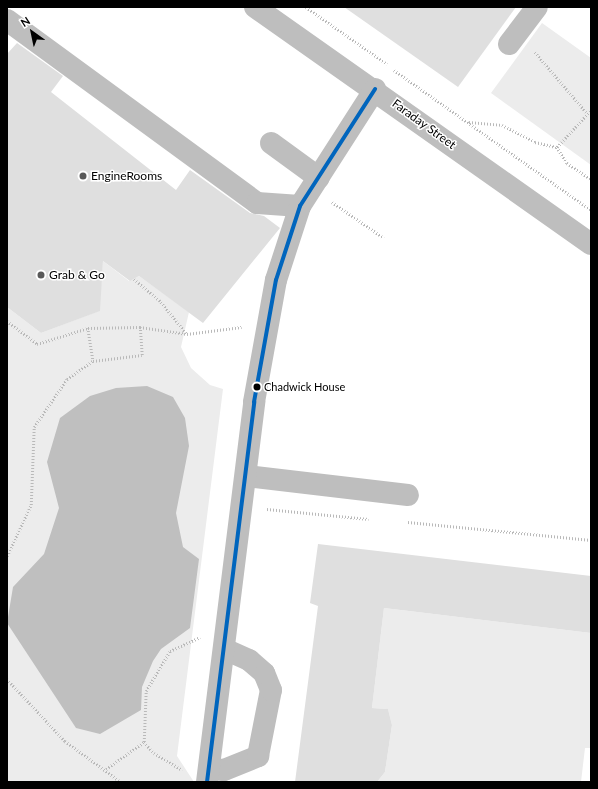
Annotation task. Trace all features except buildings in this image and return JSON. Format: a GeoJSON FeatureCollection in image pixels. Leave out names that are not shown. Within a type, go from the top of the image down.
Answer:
{"type":"FeatureCollection","features":[{"type":"Feature","properties":{"kind":"street","name":"Faraday Street"},"geometry":{"type":"LineString","coordinates":[[255,7],[375,89],[591,244]]}},
{"type":"Feature","properties":{"kind":"street"},"geometry":{"type":"LineString","coordinates":[[511,41],[537,7]]}},
{"type":"Feature","properties":{"kind":"street"},"geometry":{"type":"LineString","coordinates":[[7,20],[257,203],[300,206]]}},
{"type":"Feature","properties":{"kind":"street"},"geometry":{"type":"LineString","coordinates":[[224,649],[249,660],[264,673],[272,690],[258,756],[208,776],[254,402],[276,280],[300,206],[375,89]]}},
{"type":"Feature","properties":{"kind":"street"},"geometry":{"type":"LineString","coordinates":[[271,143],[316,183]]}},
{"type":"Feature","properties":{"kind":"street"},"geometry":{"type":"LineString","coordinates":[[246,476],[408,495]]}},
{"type":"Feature","properties":{"kind":"path"},"geometry":{"type":"LineString","coordinates":[[306,7],[591,210]]}},
{"type":"Feature","properties":{"kind":"path"},"geometry":{"type":"LineString","coordinates":[[511,41],[537,53],[586,112]]}},
{"type":"Feature","properties":{"kind":"path"},"geometry":{"type":"LineString","coordinates":[[556,147],[586,112],[591,110]]}},
{"type":"Feature","properties":{"kind":"path"},"geometry":{"type":"LineString","coordinates":[[468,122],[502,125],[535,142],[556,147],[567,163],[591,179]]}},
{"type":"Feature","properties":{"kind":"path"},"geometry":{"type":"LineString","coordinates":[[316,183],[384,238]]}},
{"type":"Feature","properties":{"kind":"path"},"geometry":{"type":"LineString","coordinates":[[134,279],[161,302],[187,334]]}},
{"type":"Feature","properties":{"kind":"path"},"geometry":{"type":"LineString","coordinates":[[7,321],[37,344],[88,328],[140,327],[187,334],[268,324]]}},
{"type":"Feature","properties":{"kind":"path"},"geometry":{"type":"LineString","coordinates":[[7,556],[31,505],[34,427],[67,379],[93,361],[142,355],[140,327]]}},
{"type":"Feature","properties":{"kind":"path"},"geometry":{"type":"LineString","coordinates":[[88,328],[93,361]]}},
{"type":"Feature","properties":{"kind":"path"},"geometry":{"type":"LineString","coordinates":[[242,506],[377,519]]}},
{"type":"Feature","properties":{"kind":"path"},"geometry":{"type":"LineString","coordinates":[[401,522],[591,540]]}},
{"type":"Feature","properties":{"kind":"path"},"geometry":{"type":"LineString","coordinates":[[208,776],[185,771],[158,756],[144,742],[146,691],[170,651],[228,623]]}},
{"type":"Feature","properties":{"kind":"path"},"geometry":{"type":"LineString","coordinates":[[7,679],[65,741],[106,769],[120,782]]}},
{"type":"Feature","properties":{"kind":"path"},"geometry":{"type":"LineString","coordinates":[[106,769],[144,742]]}},
{"type":"Feature","properties":{"kind":"shaded area"},"geometry":{"type":"Polygon","coordinates":[[[542,23],[591,58],[591,165],[491,93],[542,23]]]}},
{"type":"Feature","properties":{"kind":"shaded area"},"geometry":{"type":"Polygon","coordinates":[[[103,261],[129,281],[139,276],[189,312],[181,347],[191,368],[210,385],[223,389],[177,756],[194,782],[7,782],[7,307],[41,333],[99,311],[103,261]]]}},
{"type":"Feature","properties":{"kind":"shaded area"},"geometry":{"type":"Polygon","coordinates":[[[147,386],[173,397],[185,418],[189,446],[176,513],[183,547],[199,559],[190,628],[161,649],[153,661],[142,687],[141,710],[100,734],[76,728],[7,623],[13,587],[44,554],[59,508],[47,462],[60,418],[90,396],[116,388],[147,386]]]}},
{"type":"Feature","properties":{"kind":"shaded area"},"geometry":{"type":"Polygon","coordinates":[[[384,608],[591,633],[591,748],[585,748],[581,782],[377,782],[385,772],[392,725],[388,709],[372,708],[384,608]]]}},
{"type":"Feature","properties":{"kind":"transit line"},"geometry":{"type":"LineString","coordinates":[[207,782],[254,402],[276,280],[300,206],[375,89]]}},
{"type":"Feature","properties":{"kind":"place","name":"EngineRooms"},"geometry":{"type":"Point","coordinates":[83,176]}},
{"type":"Feature","properties":{"kind":"place","name":"Grab & Go"},"geometry":{"type":"Point","coordinates":[41,275]}},
{"type":"Feature","properties":{"kind":"place","name":"Chadwick House"},"geometry":{"type":"Point","coordinates":[257,387]}}]}
